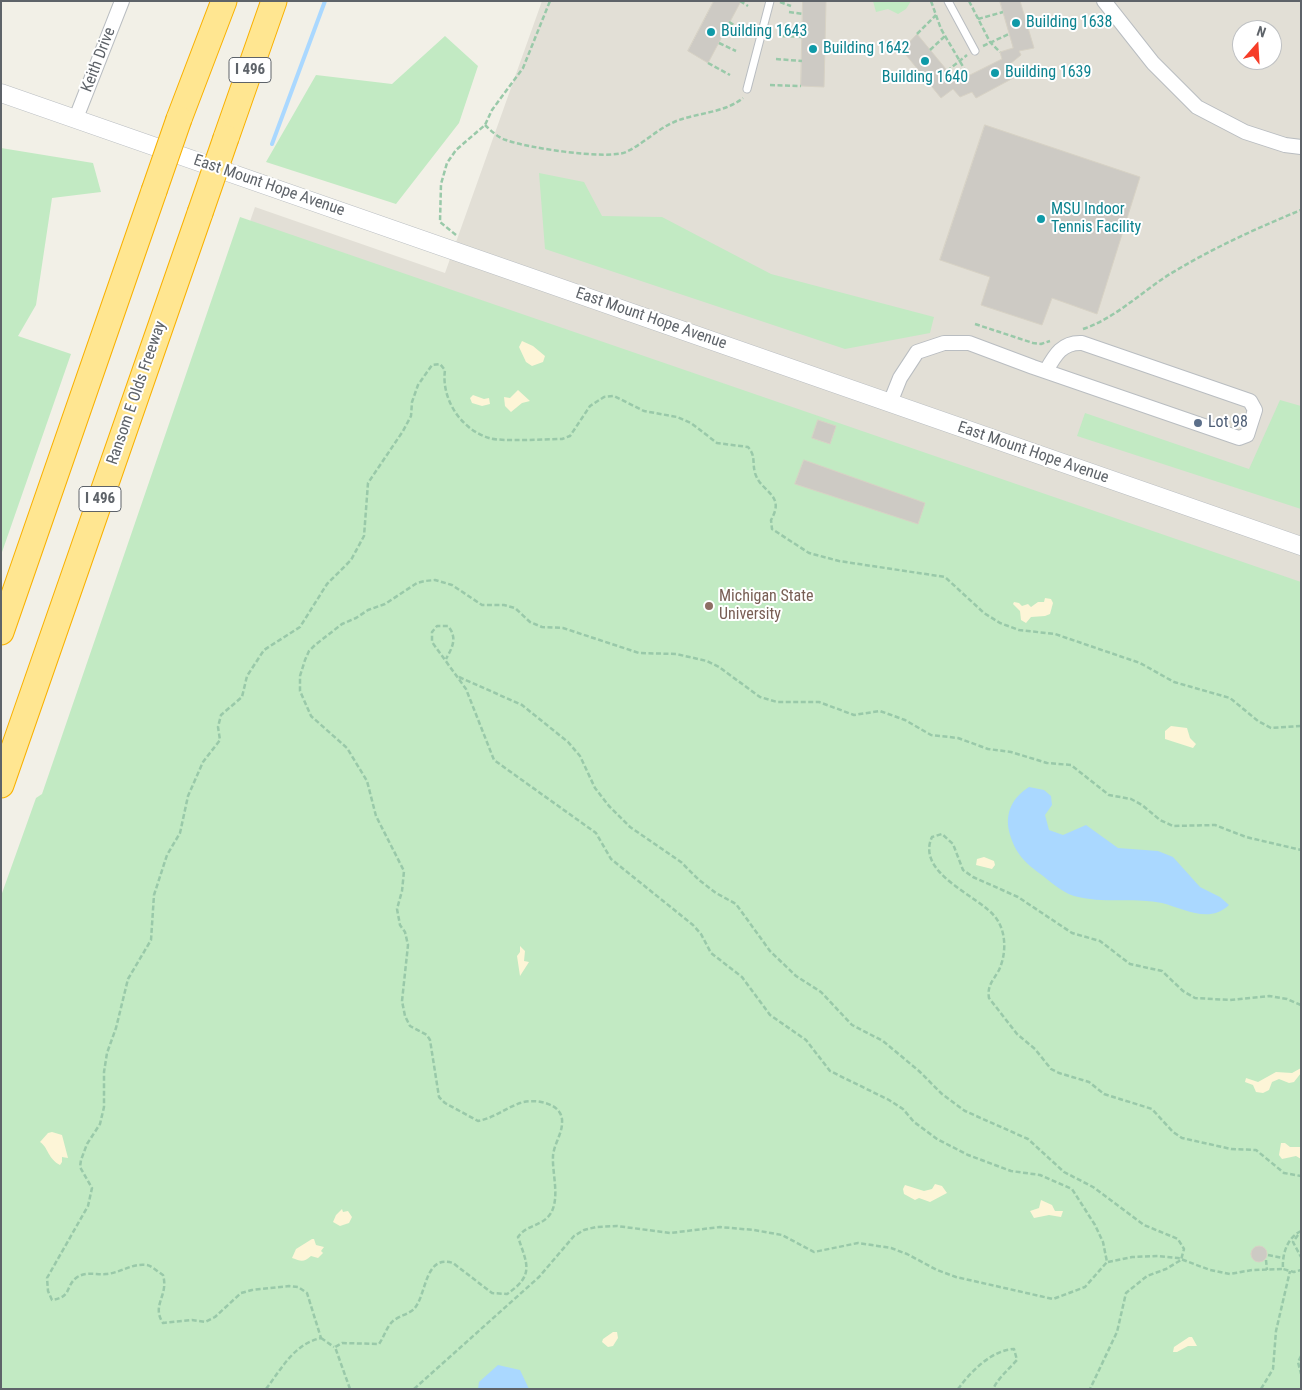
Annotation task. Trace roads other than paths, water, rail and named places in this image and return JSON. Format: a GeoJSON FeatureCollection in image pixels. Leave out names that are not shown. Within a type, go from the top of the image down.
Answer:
{"type":"FeatureCollection","features":[{"type":"Feature","properties":{"kind":"highway"},"geometry":{"type":"LineString","coordinates":[[1,632],[179,120],[224,1]]}},
{"type":"Feature","properties":{"kind":"highway","name":"Ransom E Olds Freeway"},"geometry":{"type":"LineString","coordinates":[[1,785],[274,1]]}},
{"type":"Feature","properties":{"kind":"street","name":"Keith Drive"},"geometry":{"type":"LineString","coordinates":[[76,118],[122,1]]}},
{"type":"Feature","properties":{"kind":"street"},"geometry":{"type":"LineString","coordinates":[[1104,1],[1153,63],[1197,107],[1245,132],[1285,145],[1301,147]]}},
{"type":"Feature","properties":{"kind":"street","name":"East Mount Hope Avenue"},"geometry":{"type":"LineString","coordinates":[[1,93],[1301,546]]}},
{"type":"Feature","properties":{"kind":"street"},"geometry":{"type":"LineString","coordinates":[[890,403],[900,378],[917,352],[944,343],[969,343],[1046,372],[1239,438],[1247,435],[1255,410],[1250,401],[1082,344],[1072,343],[1062,347],[1046,372]]}},
{"type":"Feature","properties":{"kind":"lane"},"geometry":{"type":"LineString","coordinates":[[748,89],[770,1]]}},
{"type":"Feature","properties":{"kind":"lane"},"geometry":{"type":"LineString","coordinates":[[948,1],[975,51]]}},
{"type":"Feature","properties":{"kind":"water"},"geometry":{"type":"Polygon","coordinates":[[[1029,787],[1044,790],[1051,796],[1052,805],[1045,815],[1049,830],[1063,835],[1086,825],[1118,848],[1158,851],[1173,857],[1200,887],[1220,897],[1229,905],[1213,914],[1205,914],[1151,901],[1095,900],[1074,896],[1065,892],[1033,869],[1024,860],[1016,850],[1011,838],[1008,824],[1009,811],[1019,795],[1029,787]]]}},
{"type":"Feature","properties":{"kind":"water"},"geometry":{"type":"Polygon","coordinates":[[[498,1365],[520,1370],[529,1389],[478,1389],[479,1382],[498,1365]]]}},
{"type":"Feature","properties":{"kind":"waterway"},"geometry":{"type":"LineString","coordinates":[[272,144],[325,1]]}},
{"type":"Feature","properties":{"kind":"place","name":"Building 1638"},"geometry":{"type":"Point","coordinates":[1016,23]}},
{"type":"Feature","properties":{"kind":"place","name":"Building 1643"},"geometry":{"type":"Point","coordinates":[711,32]}},
{"type":"Feature","properties":{"kind":"place","name":"Building 1642"},"geometry":{"type":"Point","coordinates":[813,49]}},
{"type":"Feature","properties":{"kind":"place","name":"Building 1640"},"geometry":{"type":"Point","coordinates":[925,61]}},
{"type":"Feature","properties":{"kind":"place","name":"Building 1639"},"geometry":{"type":"Point","coordinates":[995,73]}},
{"type":"Feature","properties":{"kind":"place","name":"MSU Indoor Tennis Facility"},"geometry":{"type":"Point","coordinates":[1041,219]}},
{"type":"Feature","properties":{"kind":"place","name":"Lot 98"},"geometry":{"type":"Point","coordinates":[1198,423]}},
{"type":"Feature","properties":{"kind":"place","name":"Michigan State University"},"geometry":{"type":"Point","coordinates":[709,606]}}]}
